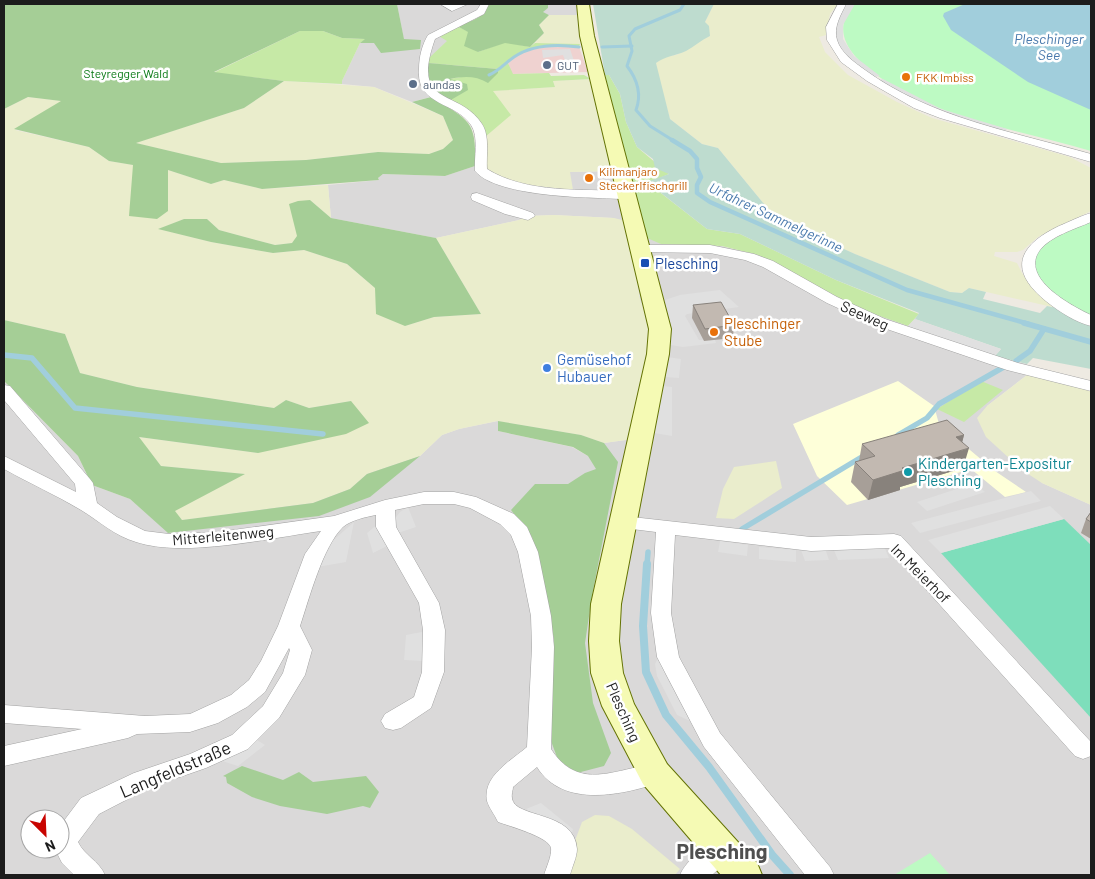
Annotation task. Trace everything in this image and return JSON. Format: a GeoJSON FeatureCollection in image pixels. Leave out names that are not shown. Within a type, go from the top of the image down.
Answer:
{"type":"FeatureCollection","features":[{"type":"Feature","properties":{"kind":"main road","name":"Plesching"},"geometry":{"type":"LineString","coordinates":[[583,4],[587,36],[642,249],[658,319],[661,341],[606,604],[604,641],[607,673],[618,706],[655,774],[744,875]]}},
{"type":"Feature","properties":{"kind":"street"},"geometry":{"type":"LineString","coordinates":[[444,4],[452,8],[464,4]]}},
{"type":"Feature","properties":{"kind":"street"},"geometry":{"type":"LineString","coordinates":[[485,4],[481,12],[430,37],[426,50],[423,80],[432,94],[465,114],[476,124],[481,144],[479,155],[481,171],[492,180],[510,184],[548,190],[628,195]]}},
{"type":"Feature","properties":{"kind":"street"},"geometry":{"type":"LineString","coordinates":[[842,4],[831,27],[832,40],[836,48],[850,64],[888,90],[918,106],[944,116],[1091,158]]}},
{"type":"Feature","properties":{"kind":"street"},"geometry":{"type":"LineString","coordinates":[[476,197],[510,212],[528,216]]}},
{"type":"Feature","properties":{"kind":"street"},"geometry":{"type":"LineString","coordinates":[[1091,217],[1043,241],[1034,248],[1027,262],[1030,274],[1042,291],[1069,310],[1091,322]]}},
{"type":"Feature","properties":{"kind":"street","name":"Seeweg"},"geometry":{"type":"LineString","coordinates":[[642,249],[710,249],[749,257],[768,264],[832,300],[880,322],[1013,367],[1091,386]]}},
{"type":"Feature","properties":{"kind":"street"},"geometry":{"type":"LineString","coordinates":[[4,390],[84,482],[88,506]]}},
{"type":"Feature","properties":{"kind":"street","name":"Mitterleitenweg"},"geometry":{"type":"LineString","coordinates":[[4,462],[88,506],[110,522],[141,538],[169,541],[219,539],[337,522]]}},
{"type":"Feature","properties":{"kind":"street"},"geometry":{"type":"LineString","coordinates":[[4,714],[145,725],[190,723],[210,716],[239,701],[257,686],[270,666],[289,626],[315,554],[337,522],[356,514],[385,506],[424,498],[454,498],[476,503],[493,510],[507,519],[520,532],[528,552],[541,616],[543,647],[539,751],[550,768],[572,783],[604,785],[655,774]]}},
{"type":"Feature","properties":{"kind":"street"},"geometry":{"type":"LineString","coordinates":[[385,506],[386,527],[429,602],[434,630],[433,672],[423,702],[393,721]]}},
{"type":"Feature","properties":{"kind":"street","name":"Im Meierhof"},"geometry":{"type":"LineString","coordinates":[[623,522],[811,544],[894,541],[1083,749]]}},
{"type":"Feature","properties":{"kind":"street"},"geometry":{"type":"LineString","coordinates":[[666,528],[661,614],[668,657],[712,740],[821,875]]}},
{"type":"Feature","properties":{"kind":"street","name":"Langfeldstraße"},"geometry":{"type":"LineString","coordinates":[[92,875],[71,855],[66,842],[71,830],[90,806],[143,780],[198,761],[240,742],[271,712],[294,675],[301,650],[289,626]]}},
{"type":"Feature","properties":{"kind":"street"},"geometry":{"type":"LineString","coordinates":[[4,756],[145,725]]}},
{"type":"Feature","properties":{"kind":"street"},"geometry":{"type":"LineString","coordinates":[[539,751],[502,782],[499,800],[507,814],[553,831],[562,840],[564,850],[557,875]]}},
{"type":"Feature","properties":{"kind":"street"},"geometry":{"type":"LineString","coordinates":[[693,875],[722,850]]}},
{"type":"Feature","properties":{"kind":"shaded area"},"geometry":{"type":"Polygon","coordinates":[[[397,4],[485,4],[481,12],[463,21],[434,96],[412,102],[374,87],[342,84],[360,43],[404,40],[397,4]]]}},
{"type":"Feature","properties":{"kind":"shaded area"},"geometry":{"type":"Polygon","coordinates":[[[548,4],[577,4],[577,15],[549,15],[542,12],[548,8],[548,4]]]}},
{"type":"Feature","properties":{"kind":"shaded area"},"geometry":{"type":"Polygon","coordinates":[[[593,4],[714,4],[705,22],[709,26],[710,36],[686,51],[656,63],[670,119],[702,144],[718,148],[769,210],[791,225],[855,254],[950,292],[962,293],[969,288],[986,292],[983,299],[1040,313],[1047,306],[1057,308],[1091,325],[1091,369],[1033,358],[1027,364],[995,356],[1001,349],[915,319],[919,313],[836,280],[740,234],[707,229],[647,182],[669,174],[655,168],[653,159],[637,147],[626,122],[620,94],[609,75],[605,75],[593,4]]]}},
{"type":"Feature","properties":{"kind":"shaded area"},"geometry":{"type":"Polygon","coordinates":[[[714,4],[838,4],[830,14],[826,35],[819,37],[825,52],[848,75],[897,102],[932,118],[1070,157],[1091,168],[1091,211],[1038,237],[1023,250],[1017,252],[995,252],[994,256],[1017,263],[1035,290],[1057,308],[969,288],[962,293],[950,292],[855,254],[791,225],[769,210],[718,148],[702,144],[670,119],[658,75],[656,63],[664,57],[676,55],[687,50],[700,40],[710,36],[705,22],[714,4]]]}},
{"type":"Feature","properties":{"kind":"shaded area"},"geometry":{"type":"Polygon","coordinates":[[[846,4],[855,4],[843,25],[843,39],[854,56],[880,76],[873,77],[849,59],[837,42],[834,31],[846,4]]]}},
{"type":"Feature","properties":{"kind":"shaded area"},"geometry":{"type":"Polygon","coordinates":[[[549,15],[577,15],[580,44],[535,43],[544,33],[539,25],[549,15]]]}},
{"type":"Feature","properties":{"kind":"shaded area"},"geometry":{"type":"Polygon","coordinates":[[[536,47],[579,47],[588,72],[512,74],[508,63],[513,57],[536,47]]]}},
{"type":"Feature","properties":{"kind":"shaded area"},"geometry":{"type":"Polygon","coordinates":[[[570,49],[577,70],[569,70],[563,55],[543,58],[542,50],[570,49]]]}},
{"type":"Feature","properties":{"kind":"shaded area"},"geometry":{"type":"Polygon","coordinates":[[[591,79],[612,171],[570,172],[573,190],[528,185],[495,178],[485,167],[485,137],[492,91],[555,87],[553,81],[591,79]]]}},
{"type":"Feature","properties":{"kind":"shaded area"},"geometry":{"type":"Polygon","coordinates":[[[883,79],[941,109],[1007,129],[1005,131],[940,112],[877,80],[883,79]]]}},
{"type":"Feature","properties":{"kind":"shaded area"},"geometry":{"type":"Polygon","coordinates":[[[284,81],[374,87],[443,116],[453,140],[443,149],[429,154],[378,152],[306,160],[221,163],[135,143],[244,108],[284,81]]]}},
{"type":"Feature","properties":{"kind":"shaded area"},"geometry":{"type":"Polygon","coordinates":[[[28,97],[62,101],[15,130],[89,147],[109,161],[134,165],[130,216],[168,170],[211,184],[224,180],[262,189],[328,185],[331,218],[310,200],[298,236],[292,243],[275,245],[219,230],[207,219],[184,219],[159,229],[211,242],[273,253],[304,250],[347,264],[375,288],[405,326],[434,317],[481,314],[436,238],[519,220],[528,216],[554,215],[614,218],[630,222],[640,300],[652,328],[633,439],[604,443],[581,435],[497,421],[459,429],[442,435],[420,456],[367,474],[350,489],[313,503],[182,520],[174,511],[244,474],[161,466],[138,437],[258,453],[351,401],[309,408],[286,400],[274,408],[137,387],[80,373],[65,334],[4,320],[4,109],[28,97]]]}},
{"type":"Feature","properties":{"kind":"shaded area"},"geometry":{"type":"Polygon","coordinates":[[[475,166],[570,172],[616,171],[661,244],[722,246],[758,255],[834,295],[908,326],[915,319],[996,356],[1027,364],[1027,375],[987,406],[1042,483],[1091,505],[1091,875],[4,875],[4,381],[78,456],[92,485],[130,499],[169,533],[420,456],[442,435],[459,429],[498,421],[498,431],[572,447],[588,456],[604,443],[633,439],[652,328],[640,300],[614,218],[554,215],[528,216],[519,220],[436,238],[331,218],[328,185],[379,180],[378,178],[383,174],[445,176],[475,166]]]}},
{"type":"Feature","properties":{"kind":"shaded area"},"geometry":{"type":"Polygon","coordinates":[[[720,290],[739,307],[687,314],[685,316],[699,340],[715,340],[716,343],[683,347],[670,345],[665,300],[680,295],[720,290]]]}},
{"type":"Feature","properties":{"kind":"shaded area"},"geometry":{"type":"Polygon","coordinates":[[[915,319],[1001,349],[995,356],[908,326],[915,319]]]}},
{"type":"Feature","properties":{"kind":"shaded area"},"geometry":{"type":"Polygon","coordinates":[[[667,357],[681,359],[679,378],[665,377],[667,357]]]}},
{"type":"Feature","properties":{"kind":"shaded area"},"geometry":{"type":"Polygon","coordinates":[[[1027,375],[1091,391],[1091,505],[1042,483],[1022,470],[986,437],[977,418],[987,406],[1027,375]]]}},
{"type":"Feature","properties":{"kind":"shaded area"},"geometry":{"type":"Polygon","coordinates":[[[898,381],[934,406],[939,424],[995,471],[1026,492],[1005,497],[971,469],[847,505],[817,476],[793,424],[898,381]]]}},
{"type":"Feature","properties":{"kind":"shaded area"},"geometry":{"type":"Polygon","coordinates":[[[663,386],[672,387],[672,436],[654,433],[663,386]]]}},
{"type":"Feature","properties":{"kind":"shaded area"},"geometry":{"type":"Polygon","coordinates":[[[776,461],[782,488],[734,519],[716,518],[723,489],[734,467],[776,461]]]}},
{"type":"Feature","properties":{"kind":"shaded area"},"geometry":{"type":"Polygon","coordinates":[[[975,483],[985,492],[927,511],[917,502],[975,483]]]}},
{"type":"Feature","properties":{"kind":"shaded area"},"geometry":{"type":"Polygon","coordinates":[[[1031,491],[1041,501],[920,533],[911,523],[1031,491]]]}},
{"type":"Feature","properties":{"kind":"shaded area"},"geometry":{"type":"Polygon","coordinates":[[[1050,506],[1064,519],[941,553],[928,540],[1050,506]]]}},
{"type":"Feature","properties":{"kind":"shaded area"},"geometry":{"type":"Polygon","coordinates":[[[408,507],[416,527],[398,533],[393,521],[400,512],[408,507]]]}},
{"type":"Feature","properties":{"kind":"shaded area"},"geometry":{"type":"Polygon","coordinates":[[[354,522],[346,562],[317,567],[330,543],[354,522]]]}},
{"type":"Feature","properties":{"kind":"shaded area"},"geometry":{"type":"Polygon","coordinates":[[[378,524],[389,545],[373,553],[367,533],[378,524]]]}},
{"type":"Feature","properties":{"kind":"shaded area"},"geometry":{"type":"Polygon","coordinates":[[[720,541],[748,545],[747,556],[718,552],[720,541]]]}},
{"type":"Feature","properties":{"kind":"shaded area"},"geometry":{"type":"Polygon","coordinates":[[[884,546],[889,558],[838,560],[833,548],[884,546]]]}},
{"type":"Feature","properties":{"kind":"shaded area"},"geometry":{"type":"Polygon","coordinates":[[[759,547],[796,550],[796,562],[759,559],[759,547]]]}},
{"type":"Feature","properties":{"kind":"shaded area"},"geometry":{"type":"Polygon","coordinates":[[[825,548],[829,560],[805,561],[801,550],[825,548]]]}},
{"type":"Feature","properties":{"kind":"shaded area"},"geometry":{"type":"Polygon","coordinates":[[[427,631],[424,661],[404,660],[406,635],[427,631]]]}},
{"type":"Feature","properties":{"kind":"shaded area"},"geometry":{"type":"Polygon","coordinates":[[[659,656],[665,674],[690,721],[677,715],[657,676],[655,664],[659,656]]]}},
{"type":"Feature","properties":{"kind":"shaded area"},"geometry":{"type":"Polygon","coordinates":[[[252,737],[265,745],[238,766],[219,760],[252,737]]]}},
{"type":"Feature","properties":{"kind":"shaded area"},"geometry":{"type":"Polygon","coordinates":[[[541,803],[573,829],[570,842],[526,809],[541,803]]]}},
{"type":"Feature","properties":{"kind":"shaded area"},"geometry":{"type":"Polygon","coordinates":[[[595,815],[609,816],[632,829],[680,869],[675,875],[562,875],[582,822],[595,815]]]}},
{"type":"Feature","properties":{"kind":"green space","name":"Steyregger Wald"},"geometry":{"type":"Polygon","coordinates":[[[4,4],[397,4],[404,39],[421,40],[420,49],[381,53],[374,43],[360,43],[365,39],[342,38],[323,31],[300,31],[214,72],[284,81],[244,108],[136,143],[221,163],[306,160],[378,152],[429,154],[443,149],[453,140],[443,116],[412,102],[431,97],[468,122],[474,139],[475,166],[445,176],[383,174],[378,178],[379,180],[262,189],[224,180],[211,184],[168,170],[168,211],[157,219],[129,216],[133,165],[109,161],[89,147],[14,129],[61,101],[28,97],[4,109],[4,4]]]}},
{"type":"Feature","properties":{"kind":"green space"},"geometry":{"type":"Polygon","coordinates":[[[488,4],[548,4],[548,8],[543,12],[549,15],[539,25],[544,33],[530,47],[505,43],[478,52],[464,46],[468,32],[457,26],[480,16],[487,9],[488,4]]]}},
{"type":"Feature","properties":{"kind":"green space"},"geometry":{"type":"Polygon","coordinates":[[[855,4],[1091,4],[1091,151],[999,127],[944,110],[909,95],[889,83],[870,70],[854,55],[845,39],[844,22],[855,4]]]}},
{"type":"Feature","properties":{"kind":"green space"},"geometry":{"type":"Polygon","coordinates":[[[457,26],[469,32],[478,52],[505,42],[530,47],[535,43],[580,44],[579,47],[540,47],[531,49],[514,56],[508,63],[513,74],[549,73],[551,76],[584,75],[591,79],[553,81],[555,87],[493,91],[511,115],[485,137],[481,124],[473,115],[449,101],[449,79],[478,77],[498,69],[428,63],[429,58],[447,41],[437,35],[457,26]]]}},
{"type":"Feature","properties":{"kind":"green space"},"geometry":{"type":"Polygon","coordinates":[[[300,31],[323,31],[342,38],[366,39],[360,43],[342,84],[284,81],[213,73],[300,31]]]}},
{"type":"Feature","properties":{"kind":"green space"},"geometry":{"type":"Polygon","coordinates":[[[428,63],[498,69],[498,73],[488,83],[470,77],[450,79],[467,84],[468,90],[449,101],[431,85],[428,63]]]}},
{"type":"Feature","properties":{"kind":"green space"},"geometry":{"type":"Polygon","coordinates":[[[605,75],[609,75],[620,94],[626,122],[637,147],[669,174],[648,183],[707,229],[740,234],[836,280],[919,314],[908,326],[860,309],[758,255],[722,246],[661,244],[647,238],[605,75]]]}},
{"type":"Feature","properties":{"kind":"green space"},"geometry":{"type":"Polygon","coordinates":[[[310,200],[331,218],[436,238],[481,314],[434,317],[405,326],[376,314],[375,288],[347,264],[304,250],[273,253],[211,242],[158,229],[184,219],[207,219],[219,230],[275,245],[292,243],[297,236],[289,204],[310,200]]]}},
{"type":"Feature","properties":{"kind":"green space"},"geometry":{"type":"Polygon","coordinates":[[[1091,220],[1091,316],[1058,297],[1047,288],[1034,268],[1035,257],[1043,246],[1091,220]]]}},
{"type":"Feature","properties":{"kind":"green space"},"geometry":{"type":"Polygon","coordinates":[[[4,320],[65,334],[80,373],[137,387],[274,408],[286,400],[309,408],[351,401],[369,423],[346,434],[258,453],[139,437],[161,466],[245,474],[175,511],[182,520],[313,503],[350,489],[367,474],[420,456],[370,497],[319,516],[168,533],[130,499],[92,485],[78,456],[4,381],[4,320]]]}},
{"type":"Feature","properties":{"kind":"green space"},"geometry":{"type":"Polygon","coordinates":[[[981,381],[1003,390],[964,422],[937,409],[981,381]]]}},
{"type":"Feature","properties":{"kind":"green space"},"geometry":{"type":"Polygon","coordinates":[[[498,421],[581,435],[604,443],[618,462],[592,596],[585,643],[593,703],[611,753],[604,766],[577,773],[558,760],[547,730],[554,639],[532,537],[511,510],[535,484],[568,484],[585,473],[596,469],[588,456],[573,447],[498,431],[498,421]]]}},
{"type":"Feature","properties":{"kind":"green space"},"geometry":{"type":"Polygon","coordinates":[[[1064,519],[1091,545],[1091,718],[941,553],[1064,519]]]}},
{"type":"Feature","properties":{"kind":"green space"},"geometry":{"type":"Polygon","coordinates":[[[242,766],[283,780],[299,772],[313,782],[366,776],[379,792],[370,808],[363,806],[327,814],[280,806],[252,797],[227,783],[226,777],[223,776],[242,766]]]}},
{"type":"Feature","properties":{"kind":"green space"},"geometry":{"type":"Polygon","coordinates":[[[930,853],[950,875],[894,875],[930,853]]]}},
{"type":"Feature","properties":{"kind":"water","name":"Pleschinger See"},"geometry":{"type":"Polygon","coordinates":[[[965,4],[1091,4],[1091,110],[1028,82],[951,30],[943,16],[944,13],[965,4]]]}},
{"type":"Feature","properties":{"kind":"building"},"geometry":{"type":"Polygon","coordinates":[[[721,302],[734,325],[705,329],[693,305],[721,302]]]}},
{"type":"Feature","properties":{"kind":"building"},"geometry":{"type":"Polygon","coordinates":[[[947,420],[964,435],[956,437],[969,448],[902,468],[905,470],[873,480],[855,462],[875,456],[862,444],[947,420]]]}},
{"type":"Feature","properties":{"kind":"building"},"geometry":{"type":"Polygon","coordinates":[[[1091,512],[1091,522],[1086,519],[1091,512]]]}},
{"type":"Feature","properties":{"kind":"waterway","name":"Urfahrer Sammelgerinne"},"geometry":{"type":"LineString","coordinates":[[631,46],[629,36],[635,29],[680,10],[684,4]]}},
{"type":"Feature","properties":{"kind":"waterway"},"geometry":{"type":"LineString","coordinates":[[489,75],[514,57],[537,47],[554,45],[579,47]]}},
{"type":"Feature","properties":{"kind":"waterway"},"geometry":{"type":"LineString","coordinates":[[602,47],[631,46]]}},
{"type":"Feature","properties":{"kind":"waterway","name":"Urfahrer Sammelgerinne"},"geometry":{"type":"LineString","coordinates":[[631,46],[632,51],[627,66],[638,87],[639,98],[636,110],[650,126],[674,141]]}},
{"type":"Feature","properties":{"kind":"waterway","name":"Urfahrer Sammelgerinne"},"geometry":{"type":"LineString","coordinates":[[672,140],[690,151],[697,159],[697,168],[701,177],[697,185],[697,193],[710,202],[907,290],[1029,324]]}},
{"type":"Feature","properties":{"kind":"waterway","name":"Urfahrer Sammelgerinne"},"geometry":{"type":"LineString","coordinates":[[1024,323],[1091,342]]}},
{"type":"Feature","properties":{"kind":"waterway"},"geometry":{"type":"LineString","coordinates":[[1016,361],[1030,351],[1044,329]]}},
{"type":"Feature","properties":{"kind":"waterway"},"geometry":{"type":"LineString","coordinates":[[4,355],[32,358],[75,408],[323,434]]}},
{"type":"Feature","properties":{"kind":"waterway"},"geometry":{"type":"LineString","coordinates":[[898,435],[927,418],[939,404],[1002,368]]}},
{"type":"Feature","properties":{"kind":"waterway"},"geometry":{"type":"LineString","coordinates":[[742,529],[865,455]]}},
{"type":"Feature","properties":{"kind":"waterway"},"geometry":{"type":"LineString","coordinates":[[647,565],[648,552]]}},
{"type":"Feature","properties":{"kind":"waterway"},"geometry":{"type":"LineString","coordinates":[[647,564],[643,626],[646,672],[666,715],[709,767],[773,856],[790,875]]}},
{"type":"Feature","properties":{"kind":"place","name":"GUT"},"geometry":{"type":"Point","coordinates":[547,65]}},
{"type":"Feature","properties":{"kind":"place","name":"FKK Imbiss"},"geometry":{"type":"Point","coordinates":[906,77]}},
{"type":"Feature","properties":{"kind":"place","name":"aundas"},"geometry":{"type":"Point","coordinates":[413,84]}},
{"type":"Feature","properties":{"kind":"place","name":"Kilimanjaro Steckerlfischgrill"},"geometry":{"type":"Point","coordinates":[589,178]}},
{"type":"Feature","properties":{"kind":"place","name":"Plesching"},"geometry":{"type":"Point","coordinates":[645,263]}},
{"type":"Feature","properties":{"kind":"place","name":"Pleschinger Stube"},"geometry":{"type":"Point","coordinates":[714,332]}},
{"type":"Feature","properties":{"kind":"place","name":"Gemüsehof Hubauer"},"geometry":{"type":"Point","coordinates":[547,368]}},
{"type":"Feature","properties":{"kind":"place","name":"Kindergarten-Expositur Plesching"},"geometry":{"type":"Point","coordinates":[908,472]}},
{"type":"Feature","properties":{"kind":"district","name":"Plesching"},"geometry":{"type":"Point","coordinates":[722,850]}}]}
